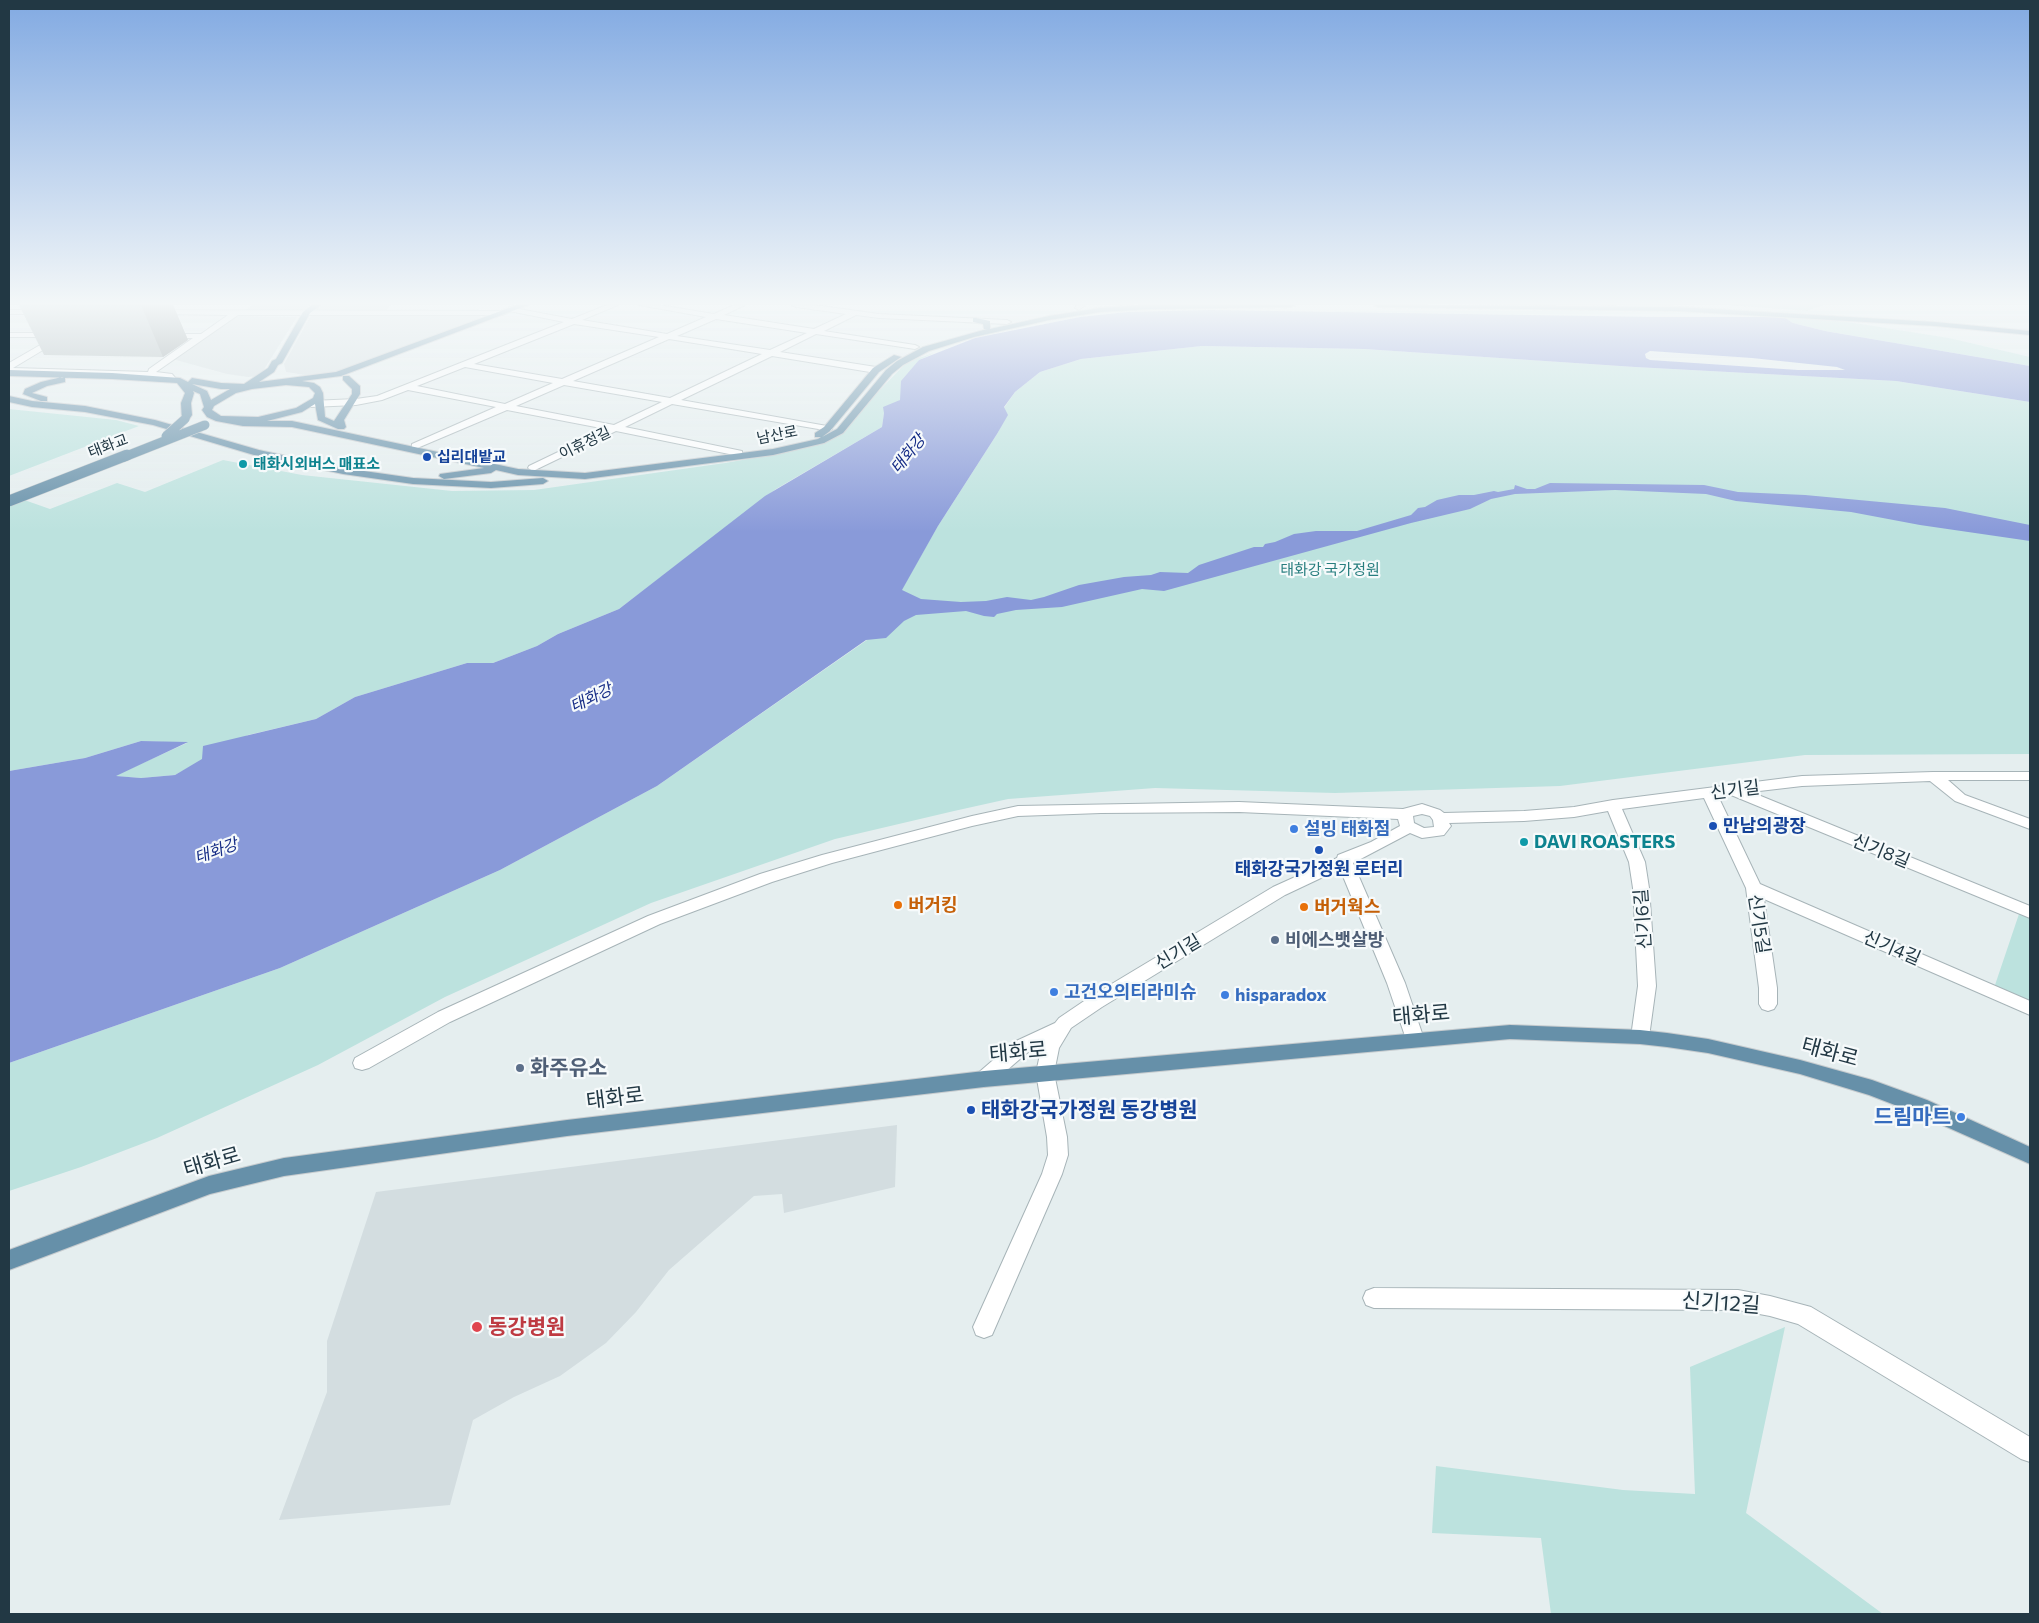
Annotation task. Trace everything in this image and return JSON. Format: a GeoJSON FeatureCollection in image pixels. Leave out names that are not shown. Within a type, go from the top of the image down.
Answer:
{"type":"FeatureCollection","features":[{"type":"Feature","properties":{"kind":"main road"},"geometry":{"type":"LineString","coordinates":[[60,381],[34,387],[27,394],[85,409],[155,422],[257,453],[343,470],[412,481],[464,484],[536,482],[585,476]]}},
{"type":"Feature","properties":{"kind":"main road"},"geometry":{"type":"LineString","coordinates":[[160,442],[187,415],[186,403],[190,393],[177,381]]}},
{"type":"Feature","properties":{"kind":"main road"},"geometry":{"type":"LineString","coordinates":[[178,381],[204,393],[208,407],[207,410],[210,415],[232,421],[273,418],[293,412],[316,400],[330,387],[341,381]]}},
{"type":"Feature","properties":{"kind":"main road"},"geometry":{"type":"LineString","coordinates":[[183,381],[246,387],[256,381]]}},
{"type":"Feature","properties":{"kind":"main road"},"geometry":{"type":"LineString","coordinates":[[208,407],[219,397],[246,387],[284,381]]}},
{"type":"Feature","properties":{"kind":"main road"},"geometry":{"type":"LineString","coordinates":[[299,381],[317,389],[316,400]]}},
{"type":"Feature","properties":{"kind":"main road"},"geometry":{"type":"LineString","coordinates":[[341,427],[338,420],[356,394],[357,388],[349,381]]}},
{"type":"Feature","properties":{"kind":"main road","name":"남산로"},"geometry":{"type":"LineString","coordinates":[[316,400],[321,418],[341,427],[503,466],[577,470],[739,453],[793,444],[813,438],[827,429],[867,381]]}},
{"type":"Feature","properties":{"kind":"main road","name":"남산로"},"geometry":{"type":"LineString","coordinates":[[232,421],[243,424],[292,424],[431,453],[552,475],[585,476],[764,453],[821,441],[840,431],[882,381]]}},
{"type":"Feature","properties":{"kind":"main road"},"geometry":{"type":"LineString","coordinates":[[270,383],[306,384]]}},
{"type":"Feature","properties":{"kind":"main road"},"geometry":{"type":"LineString","coordinates":[[9,399],[32,404],[85,409]]}},
{"type":"Feature","properties":{"kind":"main road","name":"태화교"},"geometry":{"type":"LineString","coordinates":[[9,501],[219,419]]}},
{"type":"Feature","properties":{"kind":"main road"},"geometry":{"type":"LineString","coordinates":[[420,476],[438,473],[450,463],[444,458],[431,453]]}},
{"type":"Feature","properties":{"kind":"main road"},"geometry":{"type":"LineString","coordinates":[[464,484],[503,466]]}},
{"type":"Feature","properties":{"kind":"main road"},"geometry":{"type":"LineString","coordinates":[[343,470],[372,470],[420,476],[449,476],[503,466]]}},
{"type":"Feature","properties":{"kind":"main road","name":"태화로"},"geometry":{"type":"LineString","coordinates":[[9,1260],[209,1185],[284,1167],[567,1128],[984,1079],[1414,1039],[1510,1032],[1640,1037],[1708,1046],[1800,1067],[1872,1088],[1920,1106],[2030,1156]]}},
{"type":"Feature","properties":{"kind":"street"},"geometry":{"type":"LineString","coordinates":[[316,400],[349,403],[379,398],[419,381]]}},
{"type":"Feature","properties":{"kind":"street"},"geometry":{"type":"LineString","coordinates":[[555,381],[827,429]]}},
{"type":"Feature","properties":{"kind":"street"},"geometry":{"type":"LineString","coordinates":[[414,446],[565,381]]}},
{"type":"Feature","properties":{"kind":"street","name":"이휴정길"},"geometry":{"type":"LineString","coordinates":[[529,468],[714,381]]}},
{"type":"Feature","properties":{"kind":"street"},"geometry":{"type":"LineString","coordinates":[[406,386],[739,453]]}},
{"type":"Feature","properties":{"kind":"street"},"geometry":{"type":"LineString","coordinates":[[1933,776],[1960,798],[2030,824]]}},
{"type":"Feature","properties":{"kind":"street","name":"신기길"},"geometry":{"type":"LineString","coordinates":[[1440,818],[1524,816],[1574,812],[1614,805],[1802,781],[1933,776],[2030,776]]}},
{"type":"Feature","properties":{"kind":"street","name":"신기8길"},"geometry":{"type":"LineString","coordinates":[[1732,790],[2030,912]]}},
{"type":"Feature","properties":{"kind":"street","name":"신기5길"},"geometry":{"type":"LineString","coordinates":[[1710,793],[1754,888],[1768,988],[1768,1004]]}},
{"type":"Feature","properties":{"kind":"street","name":"신기6길"},"geometry":{"type":"LineString","coordinates":[[1614,805],[1637,862],[1641,888],[1647,986],[1640,1037]]}},
{"type":"Feature","properties":{"kind":"street"},"geometry":{"type":"LineString","coordinates":[[362,1063],[444,1017],[654,920],[766,878],[828,859],[972,821],[1018,811],[1239,807],[1407,820],[1422,833],[1435,832],[1442,826],[1440,818],[1435,813],[1422,809],[1410,810],[1407,820]]}},
{"type":"Feature","properties":{"kind":"street","name":"신기길"},"geometry":{"type":"LineString","coordinates":[[1044,1074],[1050,1048],[1057,1033],[1065,1023],[1278,891],[1344,859],[1376,846],[1407,820]]}},
{"type":"Feature","properties":{"kind":"street"},"geometry":{"type":"LineString","coordinates":[[1344,859],[1396,983],[1414,1039]]}},
{"type":"Feature","properties":{"kind":"street","name":"신기4길"},"geometry":{"type":"LineString","coordinates":[[1754,888],[2030,1008]]}},
{"type":"Feature","properties":{"kind":"street"},"geometry":{"type":"LineString","coordinates":[[984,1079],[1021,1047],[1061,1028]]}},
{"type":"Feature","properties":{"kind":"street"},"geometry":{"type":"LineString","coordinates":[[984,1327],[1052,1174],[1058,1155],[1057,1137],[1044,1074]]}},
{"type":"Feature","properties":{"kind":"street","name":"신기12길"},"geometry":{"type":"LineString","coordinates":[[1374,1298],[1738,1300],[1770,1306],[1802,1315],[2030,1450]]}},
{"type":"Feature","properties":{"kind":"shaded area","name":"동강병원"},"geometry":{"type":"Polygon","coordinates":[[[897,1125],[895,1187],[784,1213],[782,1194],[754,1196],[669,1270],[636,1312],[606,1343],[560,1376],[514,1397],[473,1420],[450,1505],[279,1520],[327,1392],[327,1341],[376,1192],[897,1125]]]}},
{"type":"Feature","properties":{"kind":"green space"},"geometry":{"type":"Polygon","coordinates":[[[889,381],[909,381],[900,400],[884,413],[882,427],[776,489],[619,609],[558,634],[537,646],[493,663],[467,663],[355,697],[316,719],[248,735],[175,775],[141,778],[114,776],[187,743],[141,741],[85,758],[9,771],[9,498],[13,496],[50,509],[117,483],[145,492],[223,460],[302,475],[452,491],[534,490],[725,463],[788,452],[821,441],[840,431],[889,381]]]}},
{"type":"Feature","properties":{"kind":"green space","name":"태화강 국가정원"},"geometry":{"type":"Polygon","coordinates":[[[1029,381],[1891,381],[2030,402],[2030,754],[1805,755],[1560,786],[1335,793],[1155,788],[1008,799],[835,839],[651,903],[445,997],[318,1065],[157,1138],[81,1167],[9,1191],[9,1063],[280,968],[500,870],[657,786],[867,640],[899,594],[938,526],[997,434],[1007,415],[1004,408],[1015,392],[1029,381]]]}},
{"type":"Feature","properties":{"kind":"green space"},"geometry":{"type":"Polygon","coordinates":[[[9,409],[116,420],[139,426],[9,476],[9,409]]]}},
{"type":"Feature","properties":{"kind":"green space"},"geometry":{"type":"Polygon","coordinates":[[[2019,914],[2030,918],[2030,1004],[1994,988],[2019,914]]]}},
{"type":"Feature","properties":{"kind":"green space"},"geometry":{"type":"Polygon","coordinates":[[[1785,1327],[1746,1513],[1883,1614],[1551,1614],[1541,1538],[1432,1533],[1436,1466],[1623,1490],[1695,1494],[1690,1367],[1785,1327]]]}},
{"type":"Feature","properties":{"kind":"water","name":"태화강"},"geometry":{"type":"Polygon","coordinates":[[[901,381],[1029,381],[1015,392],[1004,407],[1008,415],[938,526],[902,590],[921,599],[961,602],[986,601],[1007,597],[1031,600],[1079,585],[1124,577],[1151,575],[1160,572],[1188,573],[1199,565],[1254,547],[1263,547],[1265,544],[1294,534],[1316,531],[1357,531],[1411,515],[1418,508],[1425,507],[1437,500],[1459,495],[1474,495],[1514,489],[1515,485],[1527,489],[1535,489],[1550,483],[1704,485],[1738,492],[1805,495],[1945,508],[2030,525],[2030,541],[1920,525],[1851,512],[1736,501],[1706,494],[1615,490],[1515,494],[1491,499],[1470,509],[1411,523],[1164,591],[1142,589],[1062,607],[1016,610],[997,614],[994,617],[966,611],[916,615],[904,621],[886,638],[866,640],[657,786],[500,870],[280,968],[9,1063],[9,771],[85,758],[141,741],[188,742],[116,776],[141,778],[175,775],[202,759],[203,746],[316,719],[355,697],[467,663],[493,663],[537,646],[558,634],[619,609],[765,496],[882,427],[883,407],[900,400],[901,381]]]}},
{"type":"Feature","properties":{"kind":"water"},"geometry":{"type":"Polygon","coordinates":[[[1891,381],[2030,381],[2030,402],[1891,381]]]}},
{"type":"Feature","properties":{"kind":"place","name":"십리대밭교"},"geometry":{"type":"Point","coordinates":[427,457]}},
{"type":"Feature","properties":{"kind":"place","name":"태화시외버스 매표소"},"geometry":{"type":"Point","coordinates":[243,464]}},
{"type":"Feature","properties":{"kind":"place","name":"만남의광장"},"geometry":{"type":"Point","coordinates":[1713,826]}},
{"type":"Feature","properties":{"kind":"place","name":"설빙 태화점"},"geometry":{"type":"Point","coordinates":[1294,829]}},
{"type":"Feature","properties":{"kind":"place","name":"DAVI ROASTERS"},"geometry":{"type":"Point","coordinates":[1524,842]}},
{"type":"Feature","properties":{"kind":"place","name":"태화강국가정원 로터리"},"geometry":{"type":"Point","coordinates":[1319,850]}},
{"type":"Feature","properties":{"kind":"place","name":"버거킹"},"geometry":{"type":"Point","coordinates":[898,905]}},
{"type":"Feature","properties":{"kind":"place","name":"버거웍스"},"geometry":{"type":"Point","coordinates":[1304,907]}},
{"type":"Feature","properties":{"kind":"place","name":"비에스뱃살방"},"geometry":{"type":"Point","coordinates":[1275,940]}},
{"type":"Feature","properties":{"kind":"place","name":"고건오의티라미슈"},"geometry":{"type":"Point","coordinates":[1054,992]}},
{"type":"Feature","properties":{"kind":"place","name":"hisparadox"},"geometry":{"type":"Point","coordinates":[1225,995]}},
{"type":"Feature","properties":{"kind":"place","name":"화주유소"},"geometry":{"type":"Point","coordinates":[520,1068]}},
{"type":"Feature","properties":{"kind":"place","name":"태화강국가정원 동강병원"},"geometry":{"type":"Point","coordinates":[971,1110]}},
{"type":"Feature","properties":{"kind":"place","name":"드림마트"},"geometry":{"type":"Point","coordinates":[1961,1117]}},
{"type":"Feature","properties":{"kind":"place","name":"동강병원"},"geometry":{"type":"Point","coordinates":[477,1327]}}]}
